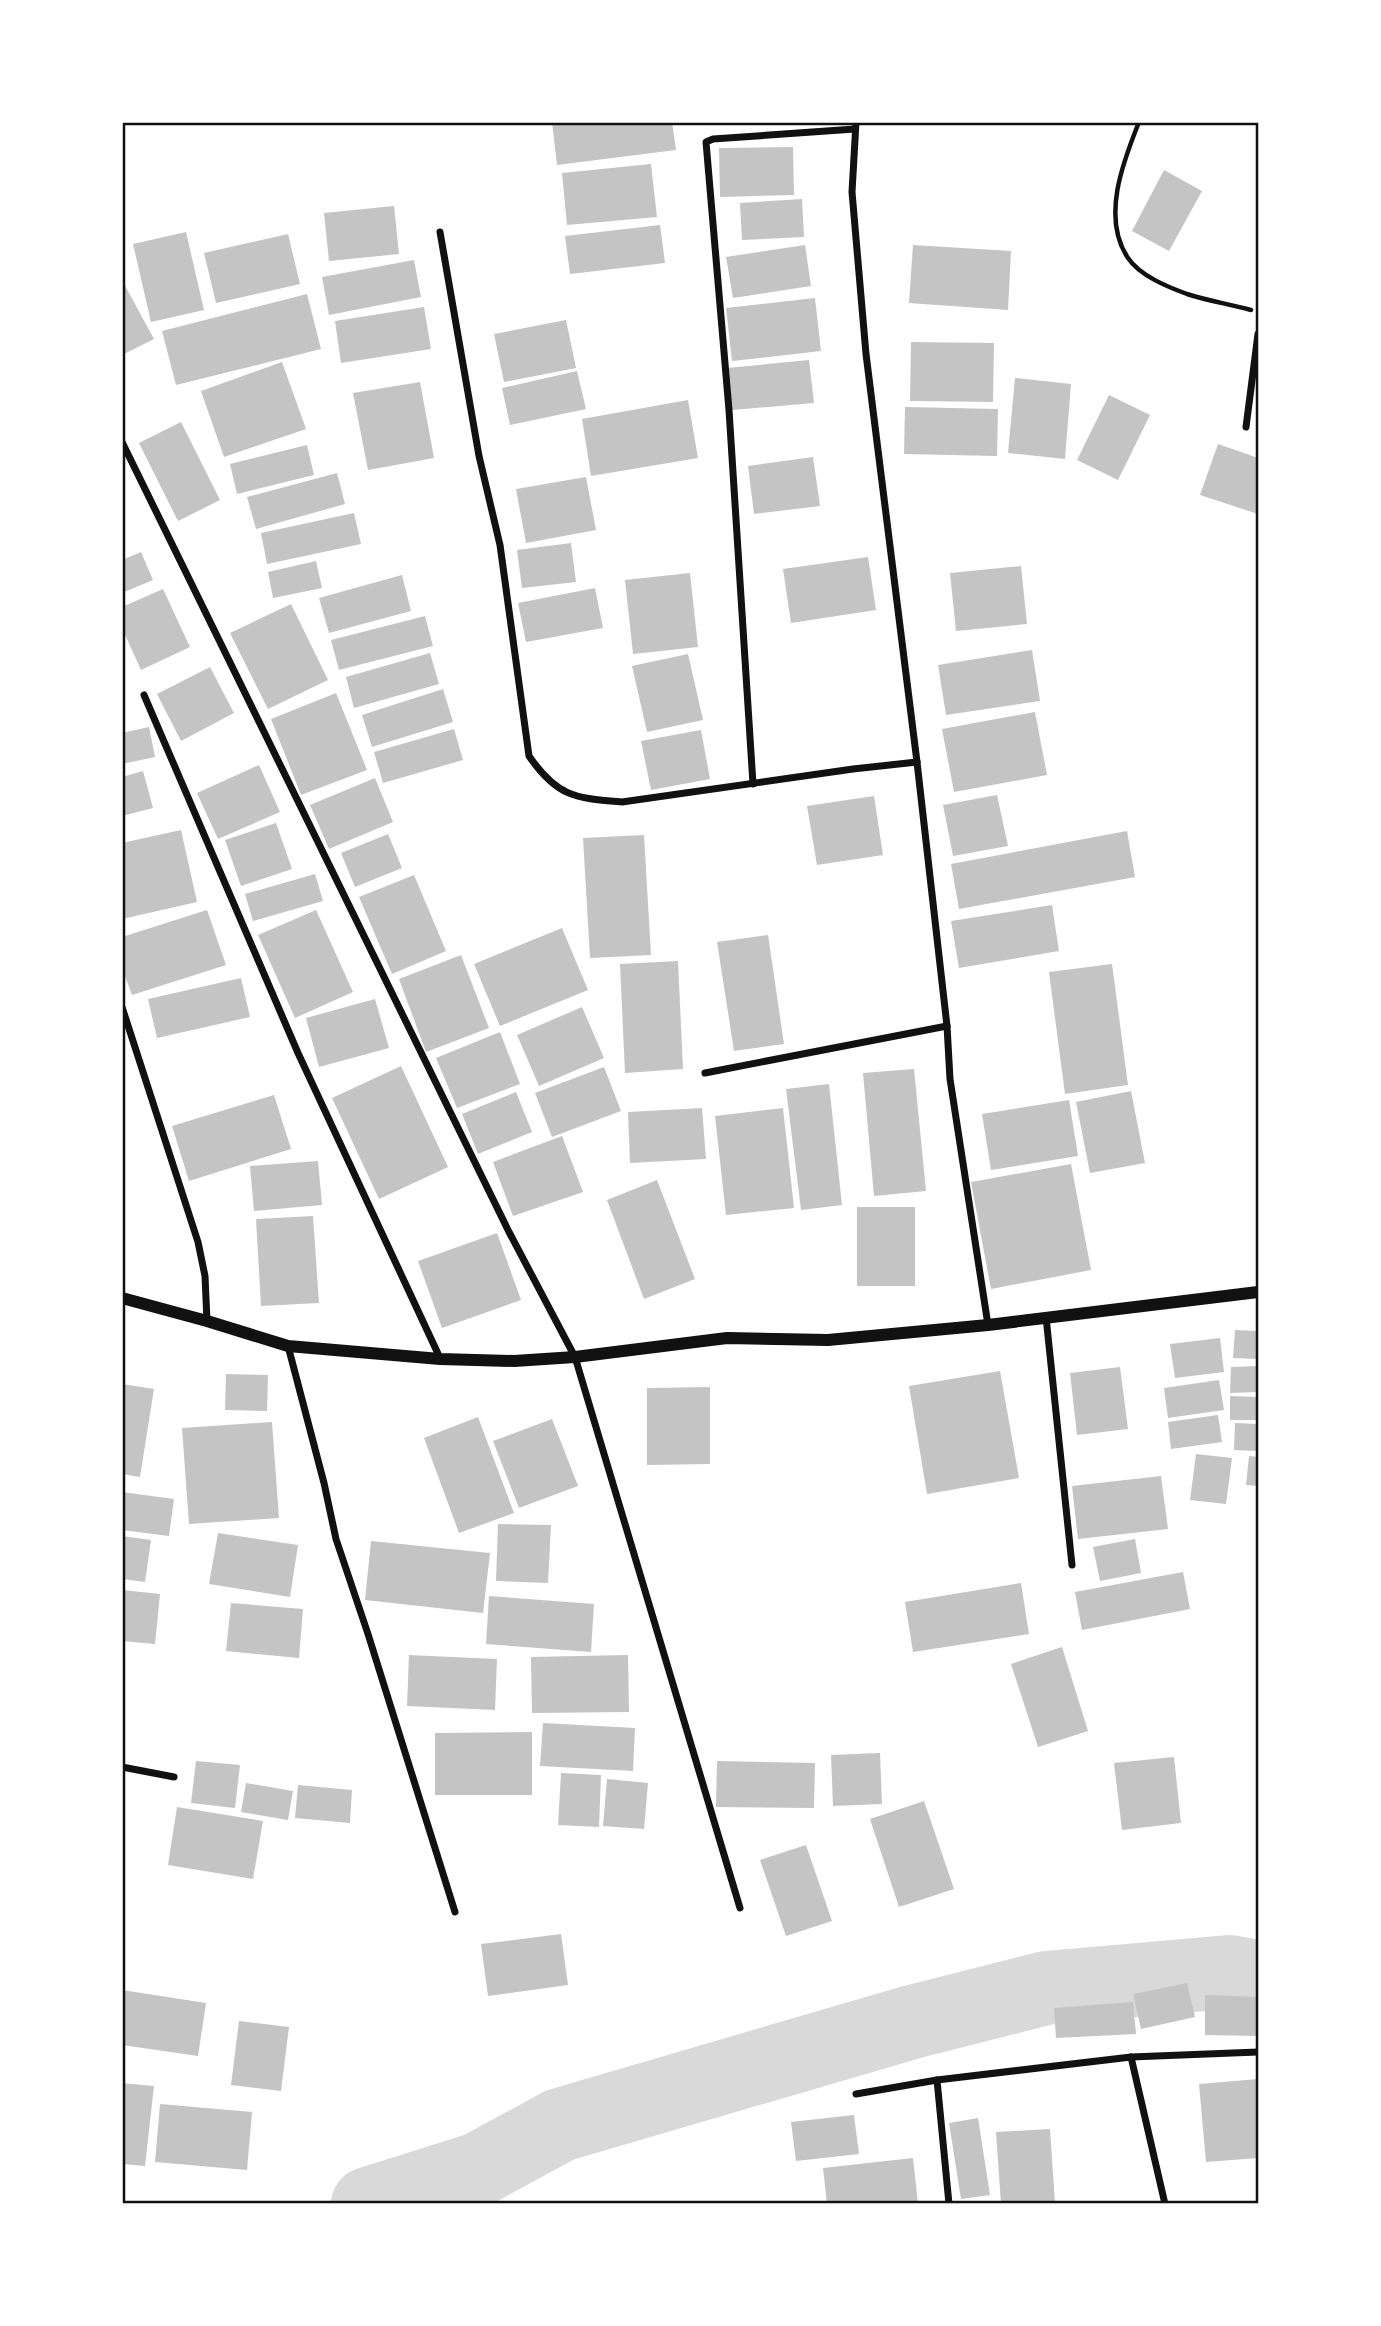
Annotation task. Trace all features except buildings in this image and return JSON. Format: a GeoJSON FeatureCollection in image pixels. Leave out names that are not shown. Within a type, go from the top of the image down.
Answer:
{"type":"FeatureCollection","features":[{"type":"Feature","properties":{"kind":"street"},"geometry":{"type":"LineString","coordinates":[[753,784],[730,424],[706,144],[713,139],[855,126],[852,192],[866,354],[917,762],[947,1026],[950,1079],[988,1325]]}},
{"type":"Feature","properties":{"kind":"street"},"geometry":{"type":"LineString","coordinates":[[440,232],[479,456],[500,545],[529,756],[542,775],[558,789],[585,799],[622,802],[917,762]]}},
{"type":"Feature","properties":{"kind":"street"},"geometry":{"type":"LineString","coordinates":[[1245,426],[1258,334]]}},
{"type":"Feature","properties":{"kind":"street"},"geometry":{"type":"LineString","coordinates":[[122,442],[503,1220],[575,1357],[740,1908]]}},
{"type":"Feature","properties":{"kind":"street"},"geometry":{"type":"LineString","coordinates":[[144,695],[298,1053],[440,1359]]}},
{"type":"Feature","properties":{"kind":"street"},"geometry":{"type":"LineString","coordinates":[[122,1007],[198,1242],[205,1276],[207,1321]]}},
{"type":"Feature","properties":{"kind":"street"},"geometry":{"type":"LineString","coordinates":[[705,1073],[947,1026]]}},
{"type":"Feature","properties":{"kind":"street"},"geometry":{"type":"LineString","coordinates":[[122,1298],[288,1346],[440,1359],[514,1361],[575,1357],[727,1339],[828,1340],[988,1325],[1258,1292]]}},
{"type":"Feature","properties":{"kind":"street"},"geometry":{"type":"LineString","coordinates":[[1046,1316],[1072,1565]]}},
{"type":"Feature","properties":{"kind":"street"},"geometry":{"type":"LineString","coordinates":[[288,1346],[336,1539],[455,1912]]}},
{"type":"Feature","properties":{"kind":"street"},"geometry":{"type":"LineString","coordinates":[[122,1767],[174,1777]]}},
{"type":"Feature","properties":{"kind":"street"},"geometry":{"type":"LineString","coordinates":[[856,2094],[937,2080],[1131,2057],[1258,2052]]}},
{"type":"Feature","properties":{"kind":"street"},"geometry":{"type":"LineString","coordinates":[[1131,2057],[1166,2203]]}},
{"type":"Feature","properties":{"kind":"street"},"geometry":{"type":"LineString","coordinates":[[937,2080],[949,2203]]}},
{"type":"Feature","properties":{"kind":"path"},"geometry":{"type":"LineString","coordinates":[[1139,122],[1118,188],[1116,230],[1128,259],[1144,274],[1187,294],[1258,311]]}},
{"type":"Feature","properties":{"kind":"waterway"},"geometry":{"type":"LineString","coordinates":[[368,2204],[479,2169],[560,2125],[912,2022],[1046,1988],[1229,1972],[1258,1977]]}}]}
